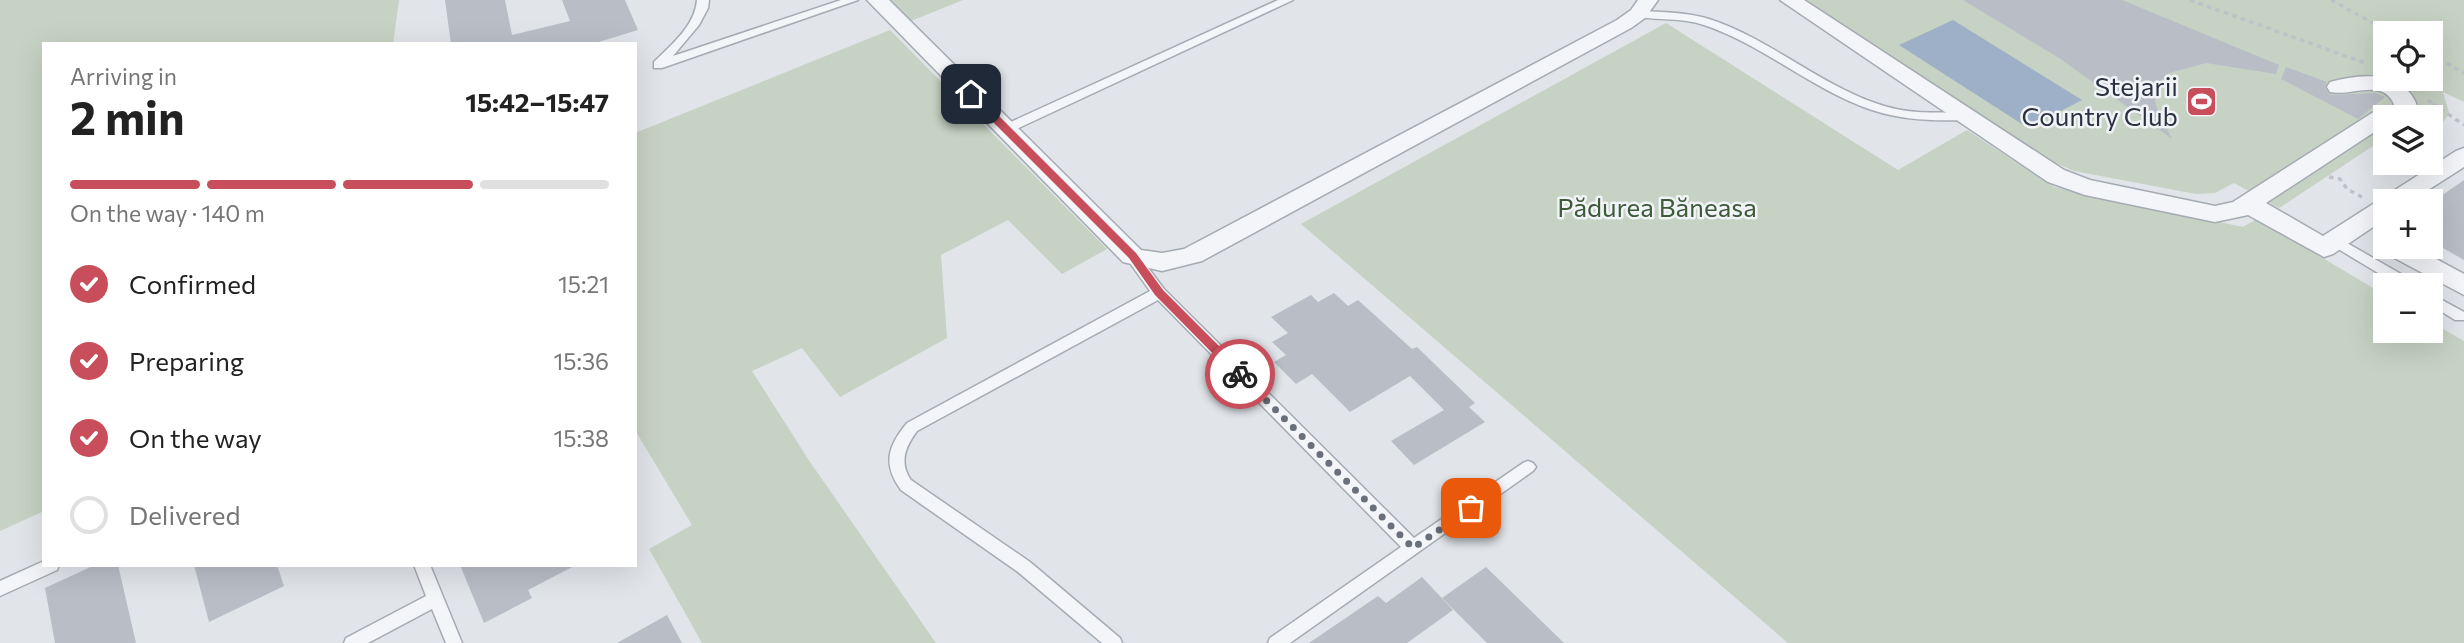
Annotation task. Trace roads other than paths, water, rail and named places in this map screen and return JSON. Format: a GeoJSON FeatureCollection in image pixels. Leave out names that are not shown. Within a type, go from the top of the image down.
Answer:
{"type":"FeatureCollection","features":[{"type":"Feature","properties":{"kind":"street"},"geometry":{"type":"LineString","coordinates":[[877,0],[1132,256],[1147,262],[1164,263],[1193,255],[1624,24],[1643,7]]}},
{"type":"Feature","properties":{"kind":"street"},"geometry":{"type":"LineString","coordinates":[[1790,0],[2043,168],[2085,187],[2215,214],[2234,212],[2380,118],[2407,108],[2400,94],[2382,85],[2363,81],[2339,87]]}},
{"type":"Feature","properties":{"kind":"street"},"geometry":{"type":"LineString","coordinates":[[2413,189],[2464,156]]}},
{"type":"Feature","properties":{"kind":"street"},"geometry":{"type":"LineString","coordinates":[[2248,204],[2324,248],[2373,215]]}},
{"type":"Feature","properties":{"kind":"street"},"geometry":{"type":"LineString","coordinates":[[2358,226],[2373,235]]}},
{"type":"Feature","properties":{"kind":"street"},"geometry":{"type":"LineString","coordinates":[[2416,259],[2464,286]]}},
{"type":"Feature","properties":{"kind":"lane"},"geometry":{"type":"LineString","coordinates":[[703,0],[704,9],[658,65],[852,0]]}},
{"type":"Feature","properties":{"kind":"lane"},"geometry":{"type":"LineString","coordinates":[[1006,129],[1287,0]]}},
{"type":"Feature","properties":{"kind":"lane"},"geometry":{"type":"LineString","coordinates":[[1643,7],[1708,23],[1733,33],[1873,107],[1921,117],[1963,116]]}},
{"type":"Feature","properties":{"kind":"lane"},"geometry":{"type":"LineString","coordinates":[[2335,241],[2388,273]]}},
{"type":"Feature","properties":{"kind":"lane"},"geometry":{"type":"LineString","coordinates":[[1132,256],[1159,293],[1413,548]]}},
{"type":"Feature","properties":{"kind":"lane"},"geometry":{"type":"LineString","coordinates":[[1114,643],[1024,567],[906,485],[896,471],[896,451],[912,427],[1159,293]]}},
{"type":"Feature","properties":{"kind":"lane"},"geometry":{"type":"LineString","coordinates":[[2443,306],[2460,316]]}},
{"type":"Feature","properties":{"kind":"lane"},"geometry":{"type":"LineString","coordinates":[[1276,643],[1528,467]]}},
{"type":"Feature","properties":{"kind":"lane"},"geometry":{"type":"LineString","coordinates":[[0,589],[47,567]]}},
{"type":"Feature","properties":{"kind":"lane"},"geometry":{"type":"LineString","coordinates":[[423,567],[454,643]]}},
{"type":"Feature","properties":{"kind":"lane"},"geometry":{"type":"LineString","coordinates":[[352,643],[436,599]]}},
{"type":"Feature","properties":{"kind":"water"},"geometry":{"type":"Polygon","coordinates":[[[1953,20],[2082,100],[2028,128],[1899,45],[1953,20]]]}},
{"type":"Feature","properties":{"kind":"place","name":"Stejarii Country Club"},"geometry":{"type":"Point","coordinates":[2201,102]}},
{"type":"Feature","properties":{"kind":"park label","name":"Pădurea Băneasa"},"geometry":{"type":"Point","coordinates":[1657,208]}}]}
